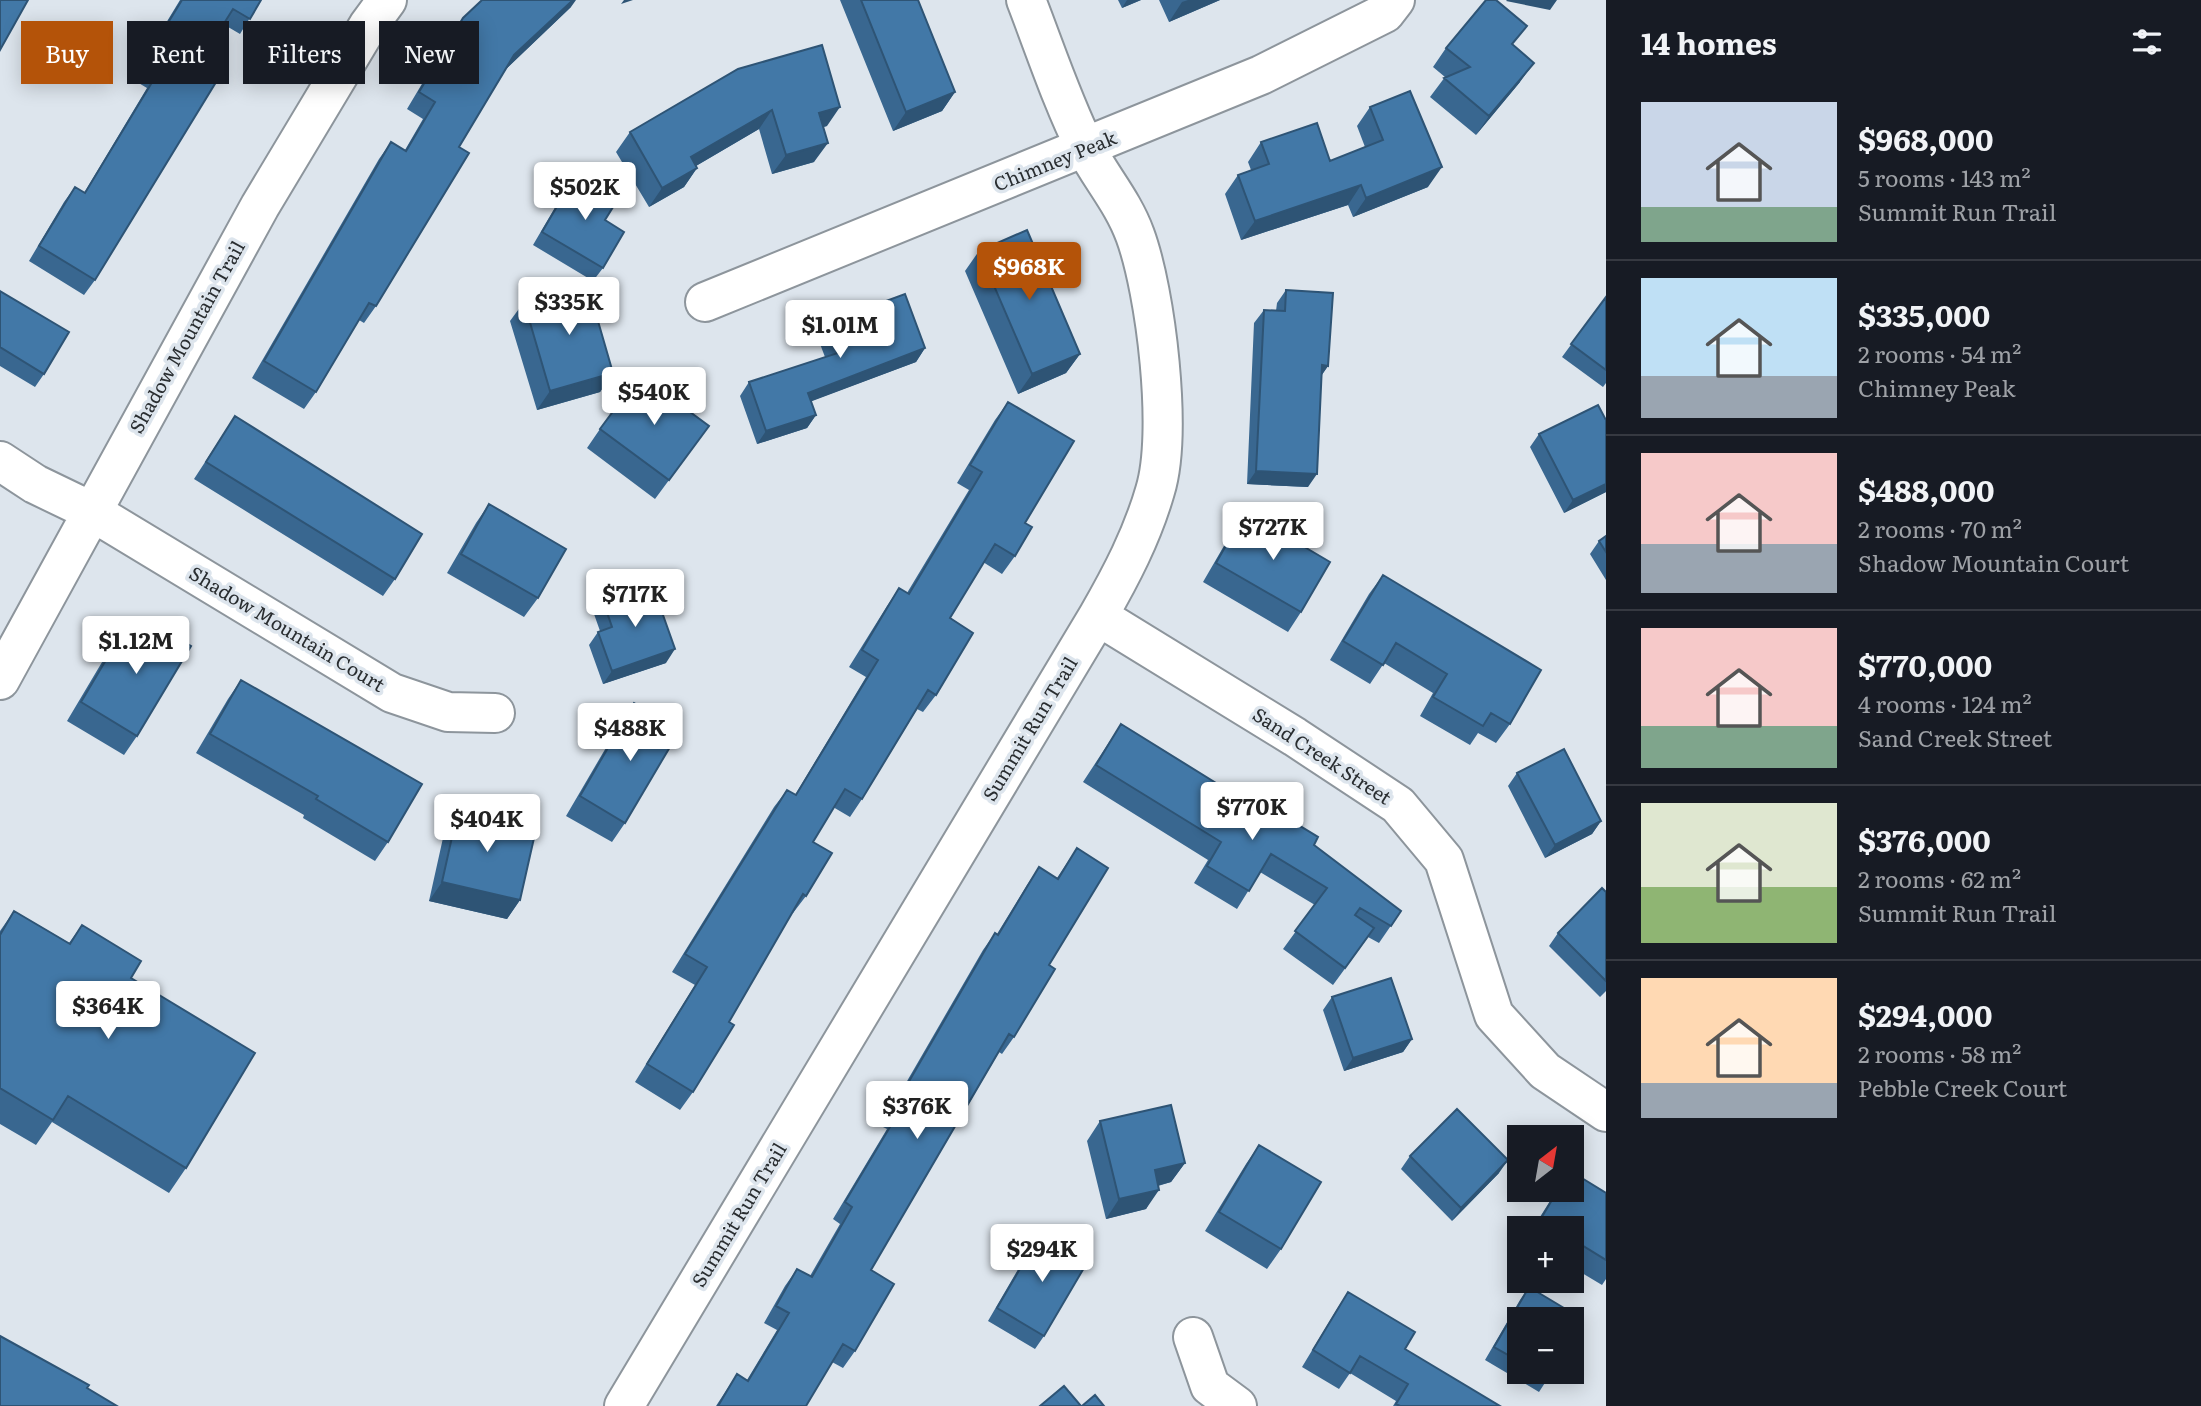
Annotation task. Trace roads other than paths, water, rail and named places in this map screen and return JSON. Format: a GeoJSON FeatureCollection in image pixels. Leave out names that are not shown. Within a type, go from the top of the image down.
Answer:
{"type":"FeatureCollection","features":[{"type":"Feature","properties":{"kind":"street","name":"Shadow Mountain Trail"},"geometry":{"type":"LineString","coordinates":[[0,680],[260,206],[387,0]]}},
{"type":"Feature","properties":{"kind":"street","name":"Summit Run Trail"},"geometry":{"type":"LineString","coordinates":[[624,1406],[1098,616],[1132,556],[1156,489],[1163,420],[1154,312],[1136,237],[1120,201],[1086,148],[1026,0]]}},
{"type":"Feature","properties":{"kind":"street","name":"Chimney Peak"},"geometry":{"type":"LineString","coordinates":[[705,302],[1261,75],[1385,13],[1395,0]]}},
{"type":"Feature","properties":{"kind":"street","name":"Shadow Mountain Court"},"geometry":{"type":"LineString","coordinates":[[0,461],[35,484],[91,510],[392,693],[448,712],[495,713]]}},
{"type":"Feature","properties":{"kind":"street","name":"Sand Creek Street"},"geometry":{"type":"LineString","coordinates":[[1098,616],[1295,737],[1398,805],[1444,860],[1494,1015],[1545,1071],[1606,1112]]}},
{"type":"Feature","properties":{"kind":"street"},"geometry":{"type":"LineString","coordinates":[[1193,1337],[1210,1385],[1237,1406]]}}]}
